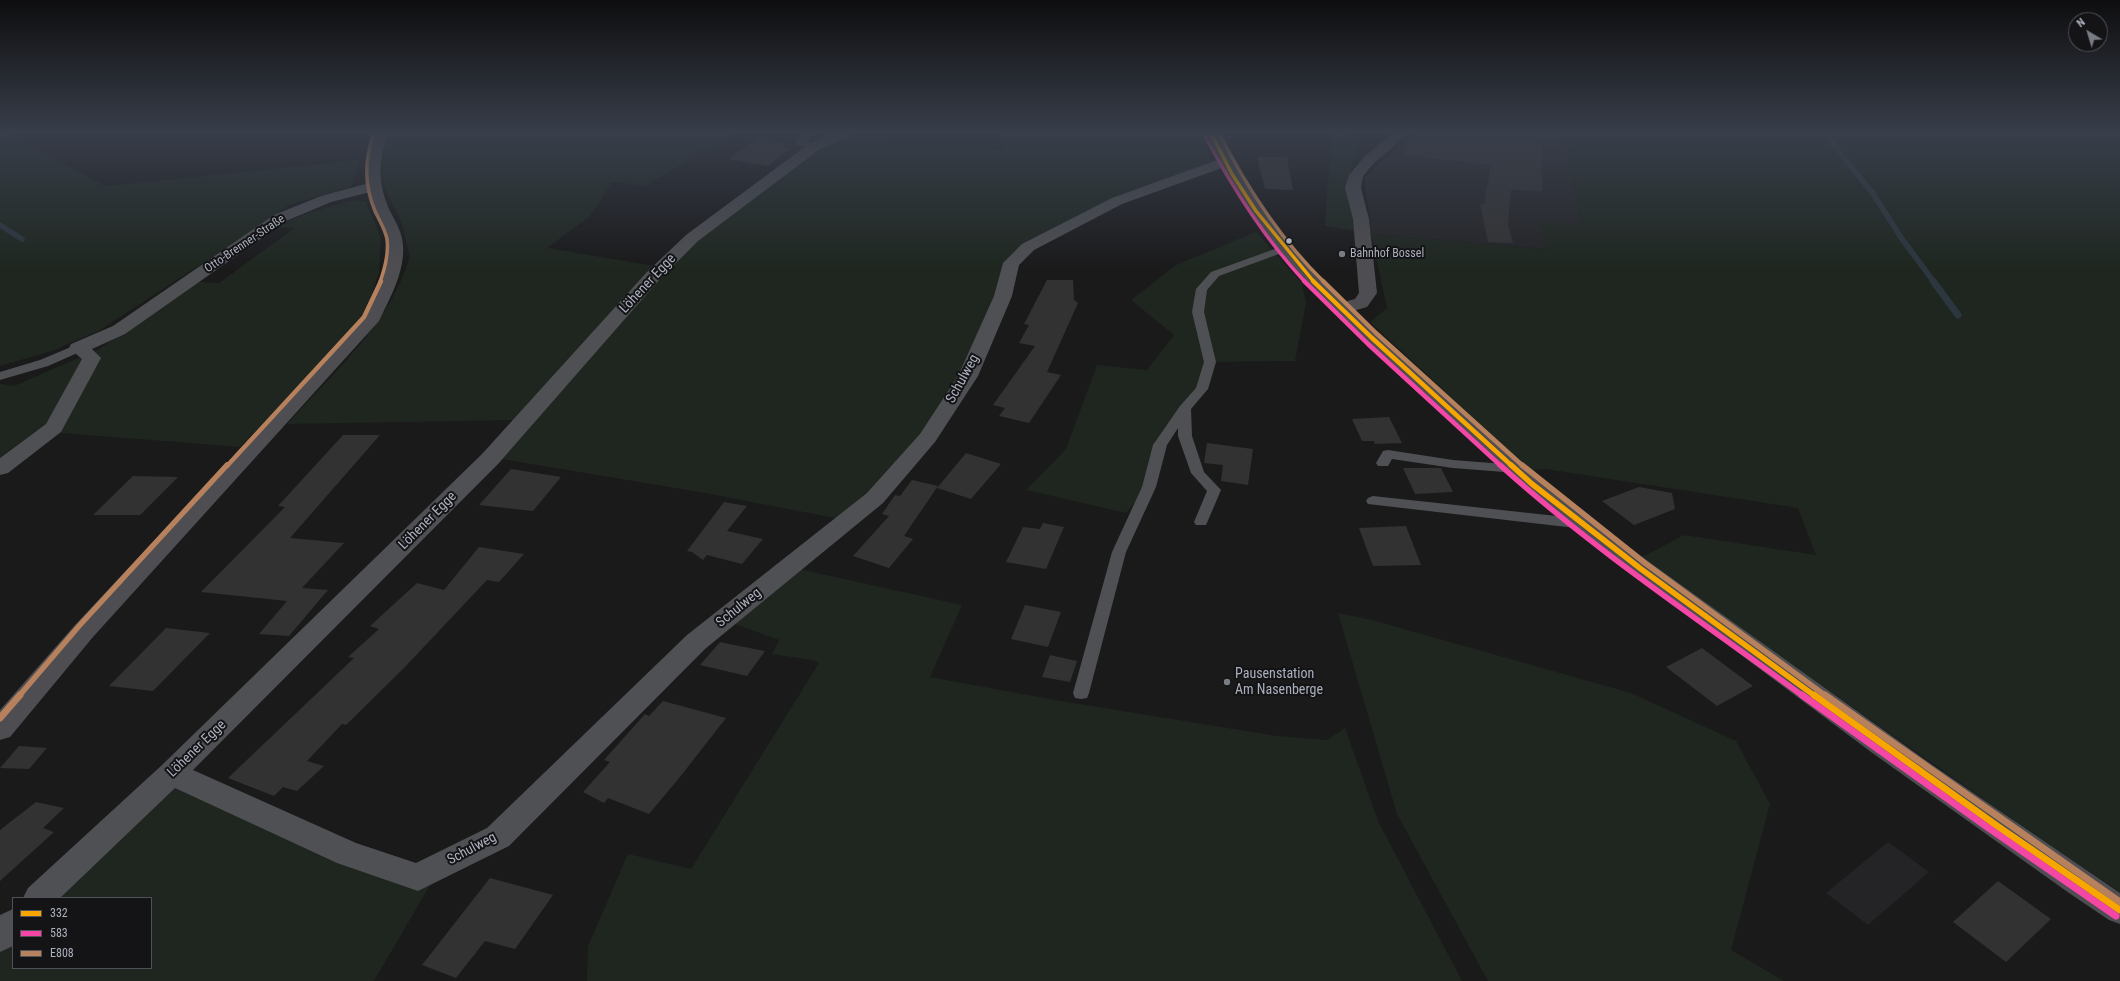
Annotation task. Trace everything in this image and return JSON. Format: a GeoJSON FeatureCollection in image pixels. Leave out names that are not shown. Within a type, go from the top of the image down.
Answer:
{"type":"FeatureCollection","features":[{"type":"Feature","properties":{"kind":"street"},"geometry":{"type":"LineString","coordinates":[[0,729],[84,631],[370,321],[385,292],[394,261],[393,234],[373,187],[373,179]]}},
{"type":"Feature","properties":{"kind":"street","name":"Löhener Egge"},"geometry":{"type":"LineString","coordinates":[[40,897],[172,773],[490,460],[653,276],[692,238],[767,179]]}},
{"type":"Feature","properties":{"kind":"street","name":"Schulweg"},"geometry":{"type":"LineString","coordinates":[[172,773],[348,854],[418,877],[498,837],[696,642],[875,498],[928,438],[968,376],[1003,296],[1011,263],[1028,246],[1117,201],[1179,179]]}},
{"type":"Feature","properties":{"kind":"street"},"geometry":{"type":"LineString","coordinates":[[1235,179],[1246,199],[1283,249],[1340,309],[1544,494],[1864,732],[2120,910]]}},
{"type":"Feature","properties":{"kind":"street"},"geometry":{"type":"LineString","coordinates":[[1340,309],[1361,303],[1368,294],[1368,281],[1361,219],[1353,188],[1355,179]]}},
{"type":"Feature","properties":{"kind":"street","name":"Otto-Brenner-Straße"},"geometry":{"type":"LineString","coordinates":[[78,348],[119,330],[280,218],[326,199],[373,187]]}},
{"type":"Feature","properties":{"kind":"street"},"geometry":{"type":"LineString","coordinates":[[0,468],[54,428],[92,358],[78,348]]}},
{"type":"Feature","properties":{"kind":"street"},"geometry":{"type":"LineString","coordinates":[[0,937],[12,925]]}},
{"type":"Feature","properties":{"kind":"lane"},"geometry":{"type":"LineString","coordinates":[[1081,693],[1119,552],[1149,487],[1160,445],[1185,409],[1202,389],[1210,362],[1198,312],[1202,289],[1215,274],[1283,249]]}},
{"type":"Feature","properties":{"kind":"lane","name":"Otto-Brenner-Straße"},"geometry":{"type":"LineString","coordinates":[[0,376],[44,363],[78,348]]}},
{"type":"Feature","properties":{"kind":"lane"},"geometry":{"type":"LineString","coordinates":[[1185,409],[1185,436],[1198,473],[1214,490],[1202,522]]}},
{"type":"Feature","properties":{"kind":"lane"},"geometry":{"type":"LineString","coordinates":[[1383,463],[1388,454],[1453,464],[1517,470]]}},
{"type":"Feature","properties":{"kind":"lane"},"geometry":{"type":"LineString","coordinates":[[1373,501],[1442,507],[1584,524]]}},
{"type":"Feature","properties":{"kind":"shaded area"},"geometry":{"type":"Polygon","coordinates":[[[0,179],[92,179],[105,186],[176,179],[354,179],[352,186],[289,205],[240,239],[100,330],[52,351],[0,366],[0,179]]]}},
{"type":"Feature","properties":{"kind":"shaded area"},"geometry":{"type":"Polygon","coordinates":[[[382,179],[657,179],[645,186],[612,182],[590,216],[547,248],[655,266],[518,420],[287,424],[336,372],[368,334],[395,294],[404,273],[408,263],[409,252],[402,225],[385,189],[382,179]]]}},
{"type":"Feature","properties":{"kind":"shaded area"},"geometry":{"type":"Polygon","coordinates":[[[776,179],[1176,179],[1022,246],[998,291],[963,376],[924,436],[871,494],[840,519],[705,493],[501,459],[552,398],[689,246],[776,179]]]}},
{"type":"Feature","properties":{"kind":"shaded area"},"geometry":{"type":"Polygon","coordinates":[[[1328,179],[1350,179],[1356,220],[1355,231],[1325,226],[1328,179]]]}},
{"type":"Feature","properties":{"kind":"shaded area"},"geometry":{"type":"Polygon","coordinates":[[[1364,179],[1573,179],[1581,224],[1546,249],[1371,234],[1364,179]]]}},
{"type":"Feature","properties":{"kind":"shaded area"},"geometry":{"type":"Polygon","coordinates":[[[1573,179],[2120,179],[2120,892],[2042,840],[1674,582],[1642,557],[1684,535],[1816,555],[1798,508],[1545,469],[1530,470],[1370,322],[1387,308],[1371,234],[1546,249],[1539,222],[1581,224],[1573,179]]]}},
{"type":"Feature","properties":{"kind":"shaded area"},"geometry":{"type":"Polygon","coordinates":[[[358,200],[366,202],[381,238],[379,273],[365,313],[330,354],[240,447],[36,431],[0,457],[0,384],[14,386],[99,349],[197,282],[219,283],[295,228],[276,227],[316,210],[358,200]]]}},
{"type":"Feature","properties":{"kind":"shaded area"},"geometry":{"type":"Polygon","coordinates":[[[1256,232],[1302,283],[1306,303],[1295,361],[1210,362],[1202,389],[1160,445],[1149,487],[1126,513],[1026,490],[1066,449],[1097,365],[1147,370],[1174,335],[1131,300],[1176,265],[1256,232]]]}},
{"type":"Feature","properties":{"kind":"shaded area"},"geometry":{"type":"Polygon","coordinates":[[[799,569],[962,605],[930,677],[1055,700],[1277,736],[1327,740],[1345,728],[1378,821],[1462,981],[587,981],[588,946],[628,854],[691,869],[819,663],[812,660],[772,654],[779,640],[727,621],[799,569]]]}},
{"type":"Feature","properties":{"kind":"shaded area"},"geometry":{"type":"Polygon","coordinates":[[[1338,613],[1372,620],[1631,693],[1736,741],[1770,804],[1731,950],[1784,981],[1488,981],[1397,814],[1338,613]]]}},
{"type":"Feature","properties":{"kind":"shaded area"},"geometry":{"type":"Polygon","coordinates":[[[172,785],[430,885],[374,981],[0,981],[0,949],[12,936],[12,969],[152,969],[152,897],[51,897],[172,785]]]}},
{"type":"Feature","properties":{"kind":"shaded area"},"geometry":{"type":"Polygon","coordinates":[[[1888,842],[1929,872],[1868,925],[1826,893],[1888,842]]]}},
{"type":"Feature","properties":{"kind":"building"},"geometry":{"type":"Polygon","coordinates":[[[1262,179],[1291,179],[1293,190],[1265,189],[1262,179]]]}},
{"type":"Feature","properties":{"kind":"building"},"geometry":{"type":"Polygon","coordinates":[[[1489,179],[1542,179],[1542,191],[1511,190],[1508,225],[1513,243],[1488,242],[1480,204],[1484,205],[1489,179]]]}},
{"type":"Feature","properties":{"kind":"building"},"geometry":{"type":"Polygon","coordinates":[[[1047,280],[1073,280],[1074,300],[1078,303],[1047,372],[1061,375],[1029,423],[999,416],[1005,408],[993,405],[1035,346],[1019,343],[1029,325],[1024,324],[1047,280]]]}},
{"type":"Feature","properties":{"kind":"building"},"geometry":{"type":"Polygon","coordinates":[[[1389,417],[1402,443],[1375,444],[1374,441],[1362,441],[1352,419],[1389,417]]]}},
{"type":"Feature","properties":{"kind":"building"},"geometry":{"type":"Polygon","coordinates":[[[343,435],[380,435],[290,538],[344,543],[302,588],[328,590],[289,636],[259,634],[287,601],[201,592],[285,507],[278,506],[343,435]]]}},
{"type":"Feature","properties":{"kind":"building"},"geometry":{"type":"Polygon","coordinates":[[[1207,443],[1253,449],[1248,485],[1221,481],[1223,465],[1204,463],[1207,443]]]}},
{"type":"Feature","properties":{"kind":"building"},"geometry":{"type":"Polygon","coordinates":[[[966,453],[1001,464],[971,499],[937,488],[966,453]]]}},
{"type":"Feature","properties":{"kind":"building"},"geometry":{"type":"Polygon","coordinates":[[[1403,468],[1441,468],[1453,492],[1415,494],[1403,468]]]}},
{"type":"Feature","properties":{"kind":"building"},"geometry":{"type":"Polygon","coordinates":[[[511,469],[561,477],[533,511],[479,505],[511,469]]]}},
{"type":"Feature","properties":{"kind":"building"},"geometry":{"type":"Polygon","coordinates":[[[133,476],[178,477],[140,515],[93,515],[133,476]]]}},
{"type":"Feature","properties":{"kind":"building"},"geometry":{"type":"Polygon","coordinates":[[[912,480],[938,486],[904,536],[913,539],[889,568],[853,556],[889,516],[882,514],[895,495],[900,496],[912,480]]]}},
{"type":"Feature","properties":{"kind":"building"},"geometry":{"type":"Polygon","coordinates":[[[1639,487],[1672,493],[1675,509],[1634,525],[1602,501],[1639,487]]]}},
{"type":"Feature","properties":{"kind":"building"},"geometry":{"type":"Polygon","coordinates":[[[724,502],[747,506],[727,531],[763,539],[742,564],[707,555],[703,560],[692,552],[687,551],[724,502]]]}},
{"type":"Feature","properties":{"kind":"building"},"geometry":{"type":"Polygon","coordinates":[[[1043,523],[1064,527],[1046,569],[1006,562],[1023,527],[1040,529],[1043,523]]]}},
{"type":"Feature","properties":{"kind":"building"},"geometry":{"type":"Polygon","coordinates":[[[1406,526],[1421,565],[1373,566],[1359,528],[1406,526]]]}},
{"type":"Feature","properties":{"kind":"building"},"geometry":{"type":"Polygon","coordinates":[[[479,547],[524,554],[499,582],[487,580],[404,668],[346,725],[342,724],[307,761],[324,766],[297,791],[283,787],[274,796],[228,778],[354,658],[348,657],[379,629],[370,626],[417,583],[444,590],[479,547]]]}},
{"type":"Feature","properties":{"kind":"building"},"geometry":{"type":"Polygon","coordinates":[[[1025,605],[1061,612],[1048,647],[1011,639],[1025,605]]]}},
{"type":"Feature","properties":{"kind":"building"},"geometry":{"type":"Polygon","coordinates":[[[166,628],[210,633],[153,691],[109,686],[166,628]]]}},
{"type":"Feature","properties":{"kind":"building"},"geometry":{"type":"Polygon","coordinates":[[[720,642],[765,651],[747,676],[700,665],[720,642]]]}},
{"type":"Feature","properties":{"kind":"building"},"geometry":{"type":"Polygon","coordinates":[[[1702,648],[1753,686],[1717,706],[1666,667],[1702,648]]]}},
{"type":"Feature","properties":{"kind":"building"},"geometry":{"type":"Polygon","coordinates":[[[1050,655],[1077,661],[1070,682],[1042,677],[1050,655]]]}},
{"type":"Feature","properties":{"kind":"building"},"geometry":{"type":"Polygon","coordinates":[[[663,701],[726,718],[649,814],[608,798],[604,803],[583,792],[610,762],[604,760],[645,714],[649,716],[663,701]]]}},
{"type":"Feature","properties":{"kind":"building"},"geometry":{"type":"Polygon","coordinates":[[[19,746],[47,748],[29,769],[0,768],[19,746]]]}},
{"type":"Feature","properties":{"kind":"building"},"geometry":{"type":"Polygon","coordinates":[[[36,802],[64,808],[43,828],[54,832],[0,881],[0,830],[36,802]]]}},
{"type":"Feature","properties":{"kind":"building"},"geometry":{"type":"Polygon","coordinates":[[[490,878],[553,895],[515,949],[485,941],[456,978],[422,965],[490,878]]]}},
{"type":"Feature","properties":{"kind":"building"},"geometry":{"type":"Polygon","coordinates":[[[1998,881],[2051,919],[2006,962],[1953,922],[1998,881]]]}},
{"type":"Feature","properties":{"kind":"waterway"},"geometry":{"type":"LineString","coordinates":[[1861,179],[1872,192],[1902,239],[1934,282]]}},
{"type":"Feature","properties":{"kind":"waterway"},"geometry":{"type":"LineString","coordinates":[[0,225],[22,239]]}},
{"type":"Feature","properties":{"kind":"waterway"},"geometry":{"type":"LineString","coordinates":[[1933,281],[1958,315]]}},
{"type":"Feature","properties":{"kind":"transit line","name":"E808"},"geometry":{"type":"LineString","coordinates":[[0,718],[79,626],[364,317],[384,273],[387,254],[387,241],[369,195],[366,179]]}},
{"type":"Feature","properties":{"kind":"transit line","name":"583"},"geometry":{"type":"LineString","coordinates":[[1228,179],[1250,215],[1271,243],[1294,270],[1342,320],[1526,488],[1617,560],[1679,606],[1987,827],[2116,916]]}},
{"type":"Feature","properties":{"kind":"transit line","name":"332"},"geometry":{"type":"LineString","coordinates":[[1235,179],[1256,211],[1310,278],[1372,338],[1532,484],[1641,569],[1842,715],[2000,828],[2120,910]]}},
{"type":"Feature","properties":{"kind":"transit line","name":"E808"},"geometry":{"type":"LineString","coordinates":[[1244,179],[1262,207],[1315,273],[1376,333],[1536,478],[1645,563],[1846,710],[2120,902]]}},
{"type":"Feature","properties":{"kind":"place","name":"Bahnhof Bossel"},"geometry":{"type":"Point","coordinates":[1342,254]}},
{"type":"Feature","properties":{"kind":"place","name":"Pausenstation Am Nasenberge"},"geometry":{"type":"Point","coordinates":[1227,682]}}]}
